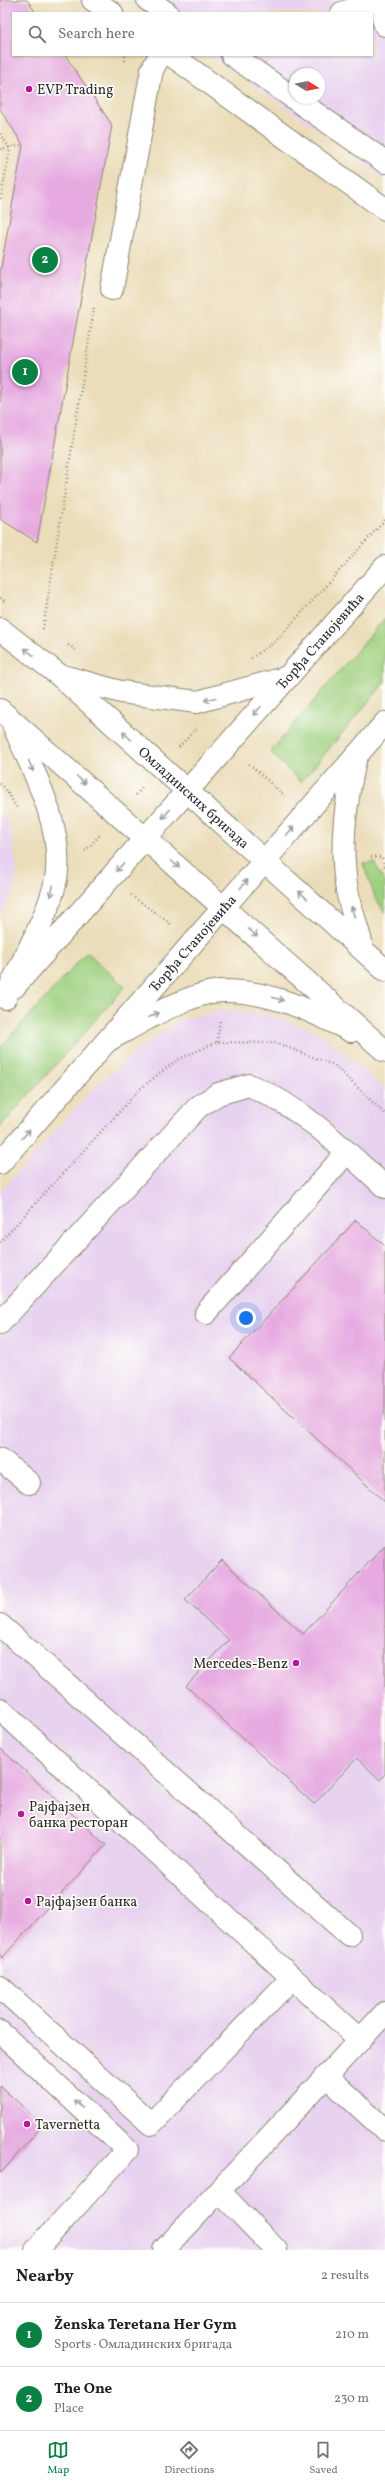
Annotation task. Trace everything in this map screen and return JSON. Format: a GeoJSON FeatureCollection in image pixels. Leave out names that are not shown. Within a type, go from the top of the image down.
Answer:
{"type":"FeatureCollection","features":[{"type":"Feature","properties":{"kind":"main road"},"geometry":{"type":"LineString","coordinates":[[93,0],[111,12]]}},
{"type":"Feature","properties":{"kind":"main road"},"geometry":{"type":"LineString","coordinates":[[148,0],[166,12]]}},
{"type":"Feature","properties":{"kind":"main road"},"geometry":{"type":"LineString","coordinates":[[345,12],[371,2],[385,24]]}},
{"type":"Feature","properties":{"kind":"main road"},"geometry":{"type":"LineString","coordinates":[[103,295],[152,70],[159,56]]}},
{"type":"Feature","properties":{"kind":"main road"},"geometry":{"type":"LineString","coordinates":[[172,56],[385,209]]}},
{"type":"Feature","properties":{"kind":"main road"},"geometry":{"type":"LineString","coordinates":[[246,59],[385,162]]}},
{"type":"Feature","properties":{"kind":"main road","name":"Ђорђа Станојевића"},"geometry":{"type":"LineString","coordinates":[[2,1000],[385,567]]}},
{"type":"Feature","properties":{"kind":"main road","name":"Омладинских бригада"},"geometry":{"type":"LineString","coordinates":[[0,629],[59,675],[385,970]]}},
{"type":"Feature","properties":{"kind":"main road"},"geometry":{"type":"LineString","coordinates":[[59,675],[121,692],[197,702],[288,677]]}},
{"type":"Feature","properties":{"kind":"main road"},"geometry":{"type":"LineString","coordinates":[[5,714],[381,1048]]}},
{"type":"Feature","properties":{"kind":"main road"},"geometry":{"type":"LineString","coordinates":[[2,1000],[50,900],[57,872],[55,836],[47,804],[5,714]]}},
{"type":"Feature","properties":{"kind":"main road","name":"Ђорђа Станојевића"},"geometry":{"type":"LineString","coordinates":[[0,1163],[385,723]]}},
{"type":"Feature","properties":{"kind":"main road"},"geometry":{"type":"LineString","coordinates":[[356,756],[347,796],[344,837],[347,890],[363,950]]}},
{"type":"Feature","properties":{"kind":"main road"},"geometry":{"type":"LineString","coordinates":[[107,1041],[155,1014],[207,994],[224,990],[266,996],[305,1008],[381,1048]]}},
{"type":"Feature","properties":{"kind":"main road"},"geometry":{"type":"LineString","coordinates":[[0,1323],[198,1108],[218,1094],[249,1085],[289,1105],[347,1152],[385,1187]]}},
{"type":"Feature","properties":{"kind":"main road"},"geometry":{"type":"LineString","coordinates":[[206,1313],[347,1152]]}},
{"type":"Feature","properties":{"kind":"main road"},"geometry":{"type":"LineString","coordinates":[[0,1459],[29,1483]]}},
{"type":"Feature","properties":{"kind":"main road"},"geometry":{"type":"LineString","coordinates":[[0,1625],[349,1935]]}},
{"type":"Feature","properties":{"kind":"main road"},"geometry":{"type":"LineString","coordinates":[[0,1709],[360,2040]]}},
{"type":"Feature","properties":{"kind":"main road"},"geometry":{"type":"LineString","coordinates":[[0,1988],[151,2124],[292,1978]]}},
{"type":"Feature","properties":{"kind":"main road"},"geometry":{"type":"LineString","coordinates":[[164,2250],[385,2013]]}},
{"type":"Feature","properties":{"kind":"main road"},"geometry":{"type":"LineString","coordinates":[[0,2032],[127,2150],[36,2250]]}},
{"type":"Feature","properties":{"kind":"main road"},"geometry":{"type":"LineString","coordinates":[[326,2076],[385,2130]]}},
{"type":"Feature","properties":{"kind":"main road"},"geometry":{"type":"LineString","coordinates":[[220,2191],[276,2250]]}},
{"type":"Feature","properties":{"kind":"path"},"geometry":{"type":"LineString","coordinates":[[124,63],[126,56]]}},
{"type":"Feature","properties":{"kind":"path"},"geometry":{"type":"LineString","coordinates":[[0,134],[10,149],[0,202]]}},
{"type":"Feature","properties":{"kind":"path"},"geometry":{"type":"LineString","coordinates":[[0,149],[10,149],[24,145]]}},
{"type":"Feature","properties":{"kind":"path"},"geometry":{"type":"LineString","coordinates":[[43,629],[103,295]]}},
{"type":"Feature","properties":{"kind":"path"},"geometry":{"type":"LineString","coordinates":[[244,662],[276,641],[385,520]]}},
{"type":"Feature","properties":{"kind":"path"},"geometry":{"type":"LineString","coordinates":[[0,598],[12,607]]}},
{"type":"Feature","properties":{"kind":"path"},"geometry":{"type":"LineString","coordinates":[[37,625],[48,633]]}},
{"type":"Feature","properties":{"kind":"path"},"geometry":{"type":"LineString","coordinates":[[64,643],[84,653]]}},
{"type":"Feature","properties":{"kind":"path"},"geometry":{"type":"LineString","coordinates":[[228,745],[305,815]]}},
{"type":"Feature","properties":{"kind":"path"},"geometry":{"type":"LineString","coordinates":[[365,857],[382,857],[385,867]]}},
{"type":"Feature","properties":{"kind":"path"},"geometry":{"type":"LineString","coordinates":[[110,878],[194,942]]}},
{"type":"Feature","properties":{"kind":"path"},"geometry":{"type":"LineString","coordinates":[[0,1242],[141,1088],[177,1060],[217,1042],[276,1043],[334,1065],[385,1114]]}},
{"type":"Feature","properties":{"kind":"shaded area"},"geometry":{"type":"Polygon","coordinates":[[[128,0],[385,0],[385,180],[349,151],[210,56],[373,56],[373,12],[146,12],[128,0]]]}},
{"type":"Feature","properties":{"kind":"shaded area"},"geometry":{"type":"Polygon","coordinates":[[[0,809],[9,822],[17,870],[14,892],[0,917],[0,809]]]}},
{"type":"Feature","properties":{"kind":"shaded area"},"geometry":{"type":"Polygon","coordinates":[[[222,1010],[269,1015],[317,1031],[385,1089],[385,2250],[0,2250],[0,1192],[95,1087],[141,1047],[178,1021],[222,1010]]]}},
{"type":"Feature","properties":{"kind":"green space"},"geometry":{"type":"Polygon","coordinates":[[[385,618],[385,682],[301,782],[270,752],[385,618]]]}},
{"type":"Feature","properties":{"kind":"green space"},"geometry":{"type":"Polygon","coordinates":[[[374,862],[385,882],[385,913],[375,897],[363,863],[374,862]]]}},
{"type":"Feature","properties":{"kind":"green space"},"geometry":{"type":"Polygon","coordinates":[[[87,952],[125,987],[0,1127],[0,1048],[87,952]]]}},
{"type":"Feature","properties":{"kind":"building"},"geometry":{"type":"Polygon","coordinates":[[[0,0],[27,0],[35,12],[12,12],[12,56],[66,56],[112,125],[37,542],[0,519],[0,273],[23,145],[0,109],[0,0]]]}},
{"type":"Feature","properties":{"kind":"building"},"geometry":{"type":"Polygon","coordinates":[[[356,1220],[385,1246],[385,1502],[229,1358],[356,1220]]]}},
{"type":"Feature","properties":{"kind":"building","name":"Mercedes-Benz"},"geometry":{"type":"Polygon","coordinates":[[[385,1545],[385,1774],[380,1780],[357,1758],[314,1804],[186,1686],[229,1640],[185,1600],[222,1560],[303,1634],[385,1545]]]}},
{"type":"Feature","properties":{"kind":"building","name":"Рајфајзен банка"},"geometry":{"type":"Polygon","coordinates":[[[0,1748],[106,1845],[2,1958],[0,1956],[0,1748]]]}},
{"type":"Feature","properties":{"kind":"building"},"geometry":{"type":"Polygon","coordinates":[[[0,2086],[43,2125],[1,2173],[0,2172],[0,2086]]]}},
{"type":"Feature","properties":{"kind":"place","name":"EVP Trading"},"geometry":{"type":"Point","coordinates":[29,89]}},
{"type":"Feature","properties":{"kind":"place","name":"The One"},"geometry":{"type":"Point","coordinates":[45,260]}},
{"type":"Feature","properties":{"kind":"place","name":"Ženska Teretana Her Gym"},"geometry":{"type":"Point","coordinates":[25,372]}},
{"type":"Feature","properties":{"kind":"place","name":"Mercedes-Benz"},"geometry":{"type":"Point","coordinates":[296,1663]}},
{"type":"Feature","properties":{"kind":"place","name":"Рајфајзен банка ресторан"},"geometry":{"type":"Point","coordinates":[21,1814]}},
{"type":"Feature","properties":{"kind":"place","name":"Рајфајзен банка"},"geometry":{"type":"Point","coordinates":[28,1901]}},
{"type":"Feature","properties":{"kind":"place","name":"Tavernetta"},"geometry":{"type":"Point","coordinates":[27,2124]}}]}
